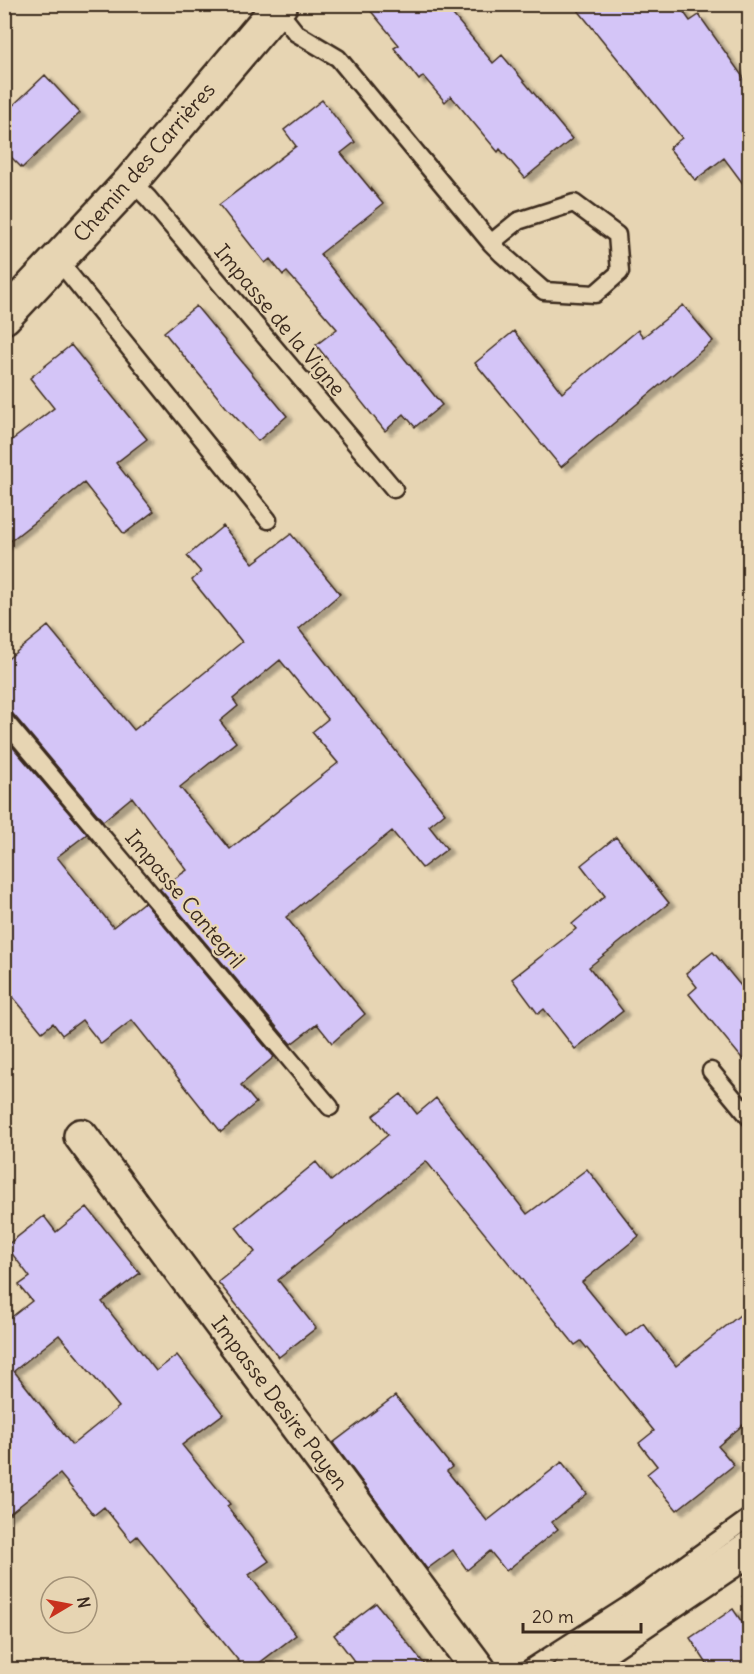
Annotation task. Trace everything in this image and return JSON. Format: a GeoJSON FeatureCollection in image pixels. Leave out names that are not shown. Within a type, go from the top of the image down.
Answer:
{"type":"FeatureCollection","features":[{"type":"Feature","properties":{"kind":"street","name":"Chemin des Carrières"},"geometry":{"type":"LineString","coordinates":[[4,317],[130,181],[279,7]]}},
{"type":"Feature","properties":{"kind":"street","name":"Impasse Desire Payen"},"geometry":{"type":"LineString","coordinates":[[81,1136],[479,1670]]}},
{"type":"Feature","properties":{"kind":"street"},"geometry":{"type":"LineString","coordinates":[[570,1670],[750,1548]]}},
{"type":"Feature","properties":{"kind":"lane"},"geometry":{"type":"LineString","coordinates":[[279,7],[296,33],[338,58],[491,243],[544,291],[595,294],[620,272],[617,235],[574,203],[518,221],[491,243]]}},
{"type":"Feature","properties":{"kind":"lane","name":"Impasse de la Vigne"},"geometry":{"type":"LineString","coordinates":[[130,181],[148,198],[394,489]]}},
{"type":"Feature","properties":{"kind":"lane"},"geometry":{"type":"LineString","coordinates":[[58,260],[268,520]]}},
{"type":"Feature","properties":{"kind":"lane","name":"Impasse Cantegril"},"geometry":{"type":"LineString","coordinates":[[4,720],[330,1107]]}},
{"type":"Feature","properties":{"kind":"lane"},"geometry":{"type":"LineString","coordinates":[[711,1071],[750,1118]]}},
{"type":"Feature","properties":{"kind":"lane"},"geometry":{"type":"LineString","coordinates":[[527,1670],[630,1604],[750,1516]]}},
{"type":"Feature","properties":{"kind":"building"},"geometry":{"type":"Polygon","coordinates":[[[365,4],[444,4],[493,63],[502,55],[572,139],[525,178],[500,149],[498,152],[451,96],[445,102],[423,76],[419,80],[394,48],[399,45],[365,4]]]}},
{"type":"Feature","properties":{"kind":"building"},"geometry":{"type":"Polygon","coordinates":[[[573,4],[678,4],[690,21],[699,15],[750,87],[750,193],[724,158],[695,180],[669,148],[682,138],[573,4]]]}},
{"type":"Feature","properties":{"kind":"building"},"geometry":{"type":"Polygon","coordinates":[[[45,75],[80,113],[22,168],[4,150],[4,114],[45,75]]]}},
{"type":"Feature","properties":{"kind":"building"},"geometry":{"type":"Polygon","coordinates":[[[322,100],[355,142],[341,153],[383,204],[320,254],[442,405],[415,427],[404,414],[385,431],[316,345],[337,329],[287,272],[283,275],[270,259],[265,263],[219,205],[296,146],[284,130],[322,100]]]}},
{"type":"Feature","properties":{"kind":"building"},"geometry":{"type":"Polygon","coordinates":[[[683,305],[713,341],[561,467],[475,363],[514,331],[562,393],[638,330],[643,337],[683,305]]]}},
{"type":"Feature","properties":{"kind":"building"},"geometry":{"type":"Polygon","coordinates":[[[196,306],[287,416],[258,441],[226,407],[164,332],[196,306]]]}},
{"type":"Feature","properties":{"kind":"building"},"geometry":{"type":"Polygon","coordinates":[[[71,345],[147,439],[116,463],[154,511],[124,534],[84,483],[4,546],[4,446],[54,408],[30,378],[71,345]]]}},
{"type":"Feature","properties":{"kind":"building"},"geometry":{"type":"Polygon","coordinates":[[[223,526],[253,563],[291,534],[340,594],[299,629],[445,813],[429,826],[447,849],[422,868],[392,831],[286,917],[365,1014],[332,1043],[317,1024],[291,1044],[160,889],[187,870],[132,797],[103,821],[12,713],[4,710],[4,662],[48,626],[134,730],[242,642],[192,580],[201,572],[187,556],[223,526]],[[280,660],[233,699],[238,706],[220,721],[236,742],[180,787],[230,849],[338,763],[312,732],[328,719],[280,660]]]}},
{"type":"Feature","properties":{"kind":"building"},"geometry":{"type":"Polygon","coordinates":[[[4,737],[87,834],[57,857],[113,927],[144,902],[274,1057],[241,1085],[256,1103],[221,1132],[132,1020],[101,1044],[82,1020],[62,1035],[53,1023],[42,1032],[4,986],[4,737]]]}},
{"type":"Feature","properties":{"kind":"building"},"geometry":{"type":"Polygon","coordinates":[[[616,837],[669,903],[589,967],[623,1011],[575,1049],[544,1009],[538,1014],[512,979],[576,929],[572,924],[605,896],[581,865],[616,837]]]}},
{"type":"Feature","properties":{"kind":"building"},"geometry":{"type":"Polygon","coordinates":[[[713,952],[750,997],[750,1068],[689,994],[697,987],[686,973],[713,952]]]}},
{"type":"Feature","properties":{"kind":"building"},"geometry":{"type":"Polygon","coordinates":[[[401,1094],[417,1114],[436,1098],[527,1214],[587,1169],[639,1236],[582,1282],[626,1336],[643,1323],[676,1366],[750,1307],[750,1419],[718,1446],[734,1465],[677,1510],[647,1474],[657,1466],[639,1443],[654,1431],[581,1341],[575,1345],[426,1161],[278,1280],[316,1328],[279,1357],[218,1282],[255,1252],[236,1227],[316,1162],[331,1181],[388,1135],[373,1116],[401,1094]]]}},
{"type":"Feature","properties":{"kind":"building"},"geometry":{"type":"Polygon","coordinates":[[[87,1207],[140,1273],[102,1302],[156,1371],[177,1355],[223,1414],[182,1445],[230,1504],[227,1506],[269,1561],[249,1575],[296,1635],[250,1670],[246,1670],[137,1536],[131,1541],[104,1507],[94,1515],[60,1474],[4,1518],[4,1323],[32,1301],[19,1285],[30,1277],[6,1246],[44,1216],[56,1232],[87,1207]],[[59,1335],[14,1371],[72,1445],[119,1407],[59,1335]]]}},
{"type":"Feature","properties":{"kind":"building"},"geometry":{"type":"Polygon","coordinates":[[[395,1396],[452,1467],[447,1471],[487,1521],[562,1462],[587,1494],[552,1522],[558,1529],[506,1571],[490,1551],[467,1570],[453,1550],[427,1569],[333,1443],[395,1396]]]}},
{"type":"Feature","properties":{"kind":"building"},"geometry":{"type":"Polygon","coordinates":[[[376,1603],[429,1670],[361,1670],[334,1635],[376,1603]]]}},
{"type":"Feature","properties":{"kind":"building"},"geometry":{"type":"Polygon","coordinates":[[[733,1609],[750,1634],[750,1670],[711,1670],[690,1638],[733,1609]]]}}]}
